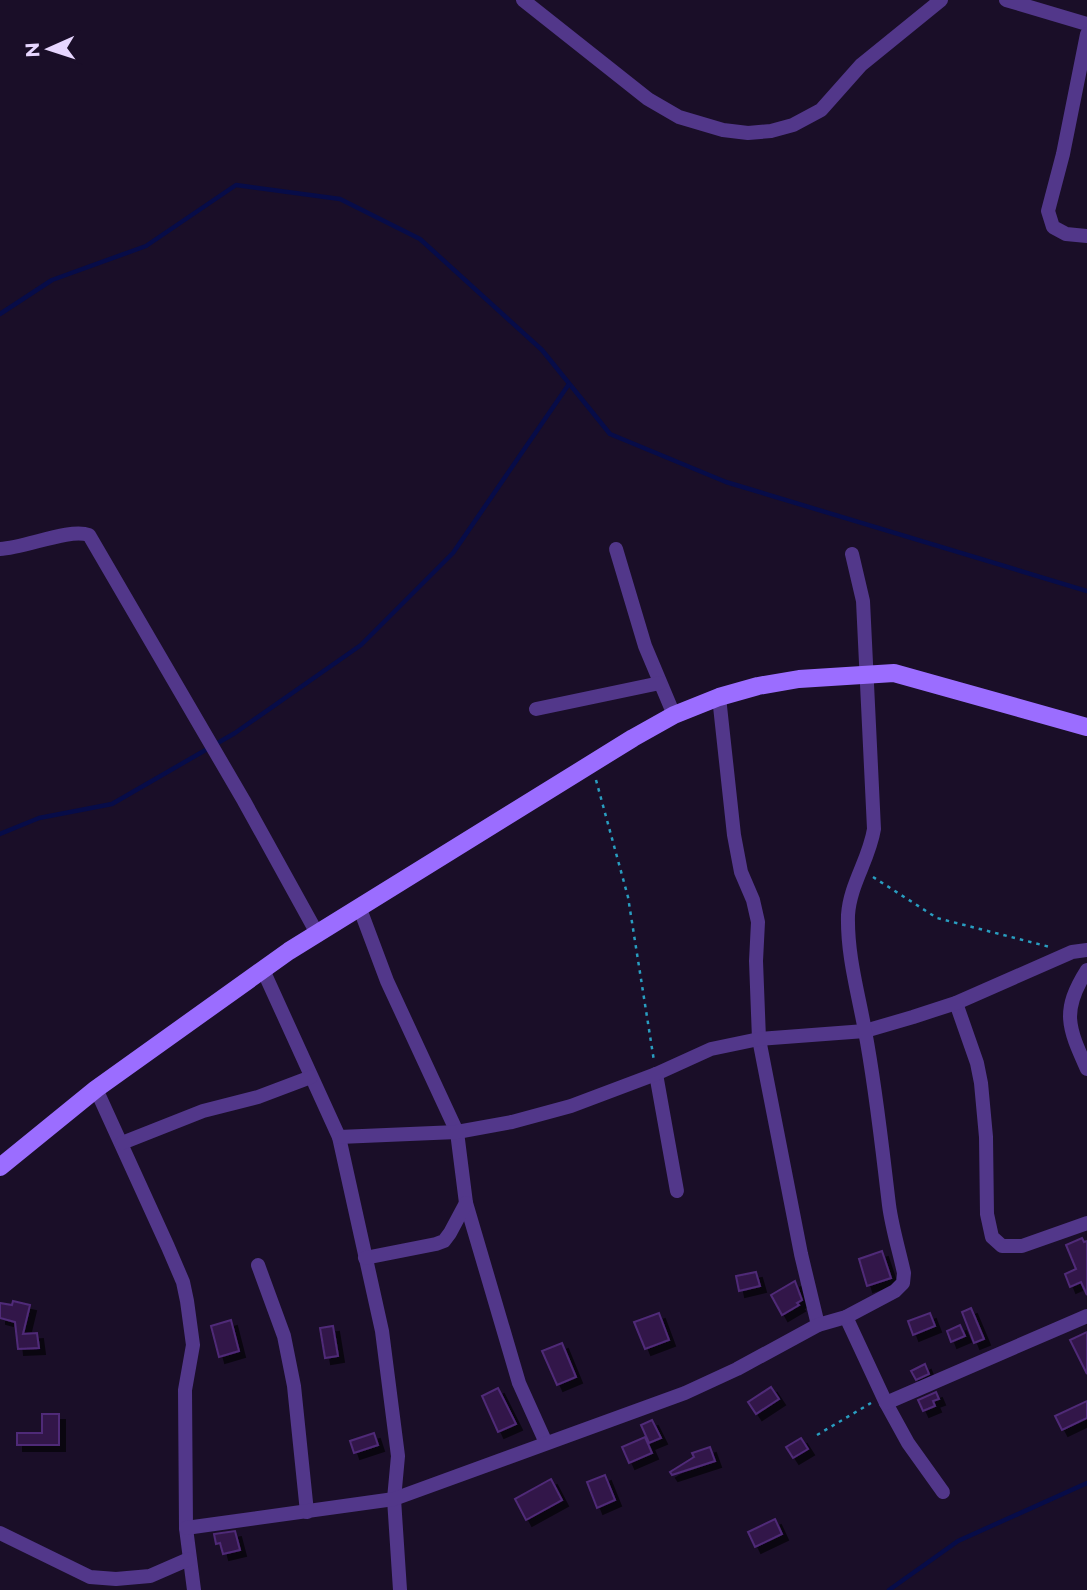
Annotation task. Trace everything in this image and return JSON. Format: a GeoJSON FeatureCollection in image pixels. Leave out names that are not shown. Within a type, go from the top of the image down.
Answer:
{"type":"FeatureCollection","features":[{"type":"Feature","properties":{"kind":"street"},"geometry":{"type":"LineString","coordinates":[[523,0],[648,99],[678,117],[723,130],[748,133],[793,125],[821,110],[861,65],[942,0]]}},
{"type":"Feature","properties":{"kind":"street"},"geometry":{"type":"LineString","coordinates":[[1006,0],[1033,5],[1087,24]]}},
{"type":"Feature","properties":{"kind":"street"},"geometry":{"type":"LineString","coordinates":[[1087,34],[1063,154],[1048,211],[1053,227],[1066,234],[1087,236]]}},
{"type":"Feature","properties":{"kind":"street"},"geometry":{"type":"LineString","coordinates":[[0,550],[74,533],[89,536],[244,801],[318,935]]}},
{"type":"Feature","properties":{"kind":"street"},"geometry":{"type":"LineString","coordinates":[[615,549],[645,646],[674,716]]}},
{"type":"Feature","properties":{"kind":"street"},"geometry":{"type":"LineString","coordinates":[[186,1528],[394,1499],[685,1393],[737,1369],[818,1325],[846,1317],[895,1291],[903,1283],[904,1273],[890,1208],[884,1151],[848,932],[851,892],[871,848],[874,830],[863,601],[852,554]]}},
{"type":"Feature","properties":{"kind":"street"},"geometry":{"type":"LineString","coordinates":[[0,1167],[96,1090],[263,970],[592,763],[674,716],[719,697],[758,686],[799,679],[894,673],[1087,727]]}},
{"type":"Feature","properties":{"kind":"street"},"geometry":{"type":"LineString","coordinates":[[536,709],[660,683]]}},
{"type":"Feature","properties":{"kind":"street"},"geometry":{"type":"LineString","coordinates":[[719,697],[734,835],[741,872],[753,900],[758,922],[756,961],[760,1039],[801,1254],[818,1325]]}},
{"type":"Feature","properties":{"kind":"street"},"geometry":{"type":"LineString","coordinates":[[360,909],[387,981],[457,1132],[466,1203],[519,1383],[546,1443]]}},
{"type":"Feature","properties":{"kind":"street"},"geometry":{"type":"LineString","coordinates":[[339,1137],[457,1132],[512,1122],[571,1106],[656,1074],[711,1049],[760,1039],[865,1031],[956,1003],[1072,952],[1087,950]]}},
{"type":"Feature","properties":{"kind":"street"},"geometry":{"type":"LineString","coordinates":[[263,970],[339,1137],[385,1346],[398,1456],[394,1499],[400,1590]]}},
{"type":"Feature","properties":{"kind":"street"},"geometry":{"type":"LineString","coordinates":[[1087,970],[1073,996],[1070,1018],[1072,1031],[1087,1069]]}},
{"type":"Feature","properties":{"kind":"street"},"geometry":{"type":"LineString","coordinates":[[956,1003],[977,1063],[981,1083],[986,1137],[987,1214],[992,1237],[1002,1246],[1022,1246],[1087,1223]]}},
{"type":"Feature","properties":{"kind":"street"},"geometry":{"type":"LineString","coordinates":[[656,1074],[677,1191]]}},
{"type":"Feature","properties":{"kind":"street"},"geometry":{"type":"LineString","coordinates":[[122,1143],[203,1111],[266,1095],[311,1077]]}},
{"type":"Feature","properties":{"kind":"street"},"geometry":{"type":"LineString","coordinates":[[96,1090],[183,1282],[191,1322],[193,1345],[185,1390],[186,1528],[194,1590]]}},
{"type":"Feature","properties":{"kind":"street"},"geometry":{"type":"LineString","coordinates":[[365,1258],[444,1241],[466,1203]]}},
{"type":"Feature","properties":{"kind":"street"},"geometry":{"type":"LineString","coordinates":[[258,1265],[284,1336],[294,1386],[307,1512]]}},
{"type":"Feature","properties":{"kind":"street"},"geometry":{"type":"LineString","coordinates":[[885,1399],[1087,1316]]}},
{"type":"Feature","properties":{"kind":"street"},"geometry":{"type":"LineString","coordinates":[[846,1317],[908,1443],[943,1492]]}},
{"type":"Feature","properties":{"kind":"street"},"geometry":{"type":"LineString","coordinates":[[0,1533],[90,1577],[116,1579],[150,1576],[189,1559]]}},
{"type":"Feature","properties":{"kind":"path"},"geometry":{"type":"LineString","coordinates":[[592,763],[628,897],[656,1074]]}},
{"type":"Feature","properties":{"kind":"path"},"geometry":{"type":"LineString","coordinates":[[861,870],[937,918],[1072,952]]}},
{"type":"Feature","properties":{"kind":"path"},"geometry":{"type":"LineString","coordinates":[[817,1436],[885,1399]]}},
{"type":"Feature","properties":{"kind":"building"},"geometry":{"type":"Polygon","coordinates":[[[1082,1238],[1084,1242],[1087,1241],[1087,1295],[1081,1282],[1070,1287],[1065,1274],[1076,1269],[1066,1245],[1082,1238]]]}},
{"type":"Feature","properties":{"kind":"building"},"geometry":{"type":"Polygon","coordinates":[[[882,1251],[891,1278],[867,1286],[859,1259],[882,1251]]]}},
{"type":"Feature","properties":{"kind":"building"},"geometry":{"type":"Polygon","coordinates":[[[756,1272],[760,1286],[739,1291],[736,1276],[756,1272]]]}},
{"type":"Feature","properties":{"kind":"building"},"geometry":{"type":"Polygon","coordinates":[[[795,1281],[802,1300],[797,1303],[799,1305],[782,1315],[771,1295],[795,1281]]]}},
{"type":"Feature","properties":{"kind":"building"},"geometry":{"type":"Polygon","coordinates":[[[13,1301],[30,1305],[23,1334],[37,1333],[39,1348],[18,1349],[15,1322],[0,1318],[0,1303],[12,1305],[13,1301]]]}},
{"type":"Feature","properties":{"kind":"building"},"geometry":{"type":"Polygon","coordinates":[[[971,1308],[984,1339],[974,1343],[962,1312],[971,1308]]]}},
{"type":"Feature","properties":{"kind":"building"},"geometry":{"type":"Polygon","coordinates":[[[659,1313],[669,1340],[645,1349],[634,1322],[659,1313]]]}},
{"type":"Feature","properties":{"kind":"building"},"geometry":{"type":"Polygon","coordinates":[[[930,1313],[935,1326],[913,1335],[908,1321],[930,1313]]]}},
{"type":"Feature","properties":{"kind":"building"},"geometry":{"type":"Polygon","coordinates":[[[231,1320],[239,1351],[219,1357],[211,1326],[231,1320]]]}},
{"type":"Feature","properties":{"kind":"building"},"geometry":{"type":"Polygon","coordinates":[[[960,1325],[965,1336],[951,1342],[947,1331],[960,1325]]]}},
{"type":"Feature","properties":{"kind":"building"},"geometry":{"type":"Polygon","coordinates":[[[333,1326],[338,1356],[325,1358],[320,1328],[333,1326]]]}},
{"type":"Feature","properties":{"kind":"building"},"geometry":{"type":"Polygon","coordinates":[[[1087,1332],[1087,1374],[1070,1340],[1087,1332]]]}},
{"type":"Feature","properties":{"kind":"building"},"geometry":{"type":"Polygon","coordinates":[[[562,1343],[576,1377],[557,1385],[542,1351],[562,1343]]]}},
{"type":"Feature","properties":{"kind":"building"},"geometry":{"type":"Polygon","coordinates":[[[925,1364],[929,1374],[916,1380],[911,1371],[925,1364]]]}},
{"type":"Feature","properties":{"kind":"building"},"geometry":{"type":"Polygon","coordinates":[[[771,1387],[779,1399],[756,1414],[748,1402],[771,1387]]]}},
{"type":"Feature","properties":{"kind":"building"},"geometry":{"type":"Polygon","coordinates":[[[498,1388],[516,1424],[498,1432],[482,1396],[498,1388]]]}},
{"type":"Feature","properties":{"kind":"building"},"geometry":{"type":"Polygon","coordinates":[[[936,1392],[939,1399],[933,1401],[935,1406],[923,1411],[918,1400],[936,1392]]]}},
{"type":"Feature","properties":{"kind":"building"},"geometry":{"type":"Polygon","coordinates":[[[1087,1401],[1087,1418],[1062,1430],[1055,1416],[1087,1401]]]}},
{"type":"Feature","properties":{"kind":"building"},"geometry":{"type":"Polygon","coordinates":[[[42,1414],[59,1414],[59,1445],[17,1445],[17,1433],[42,1433],[42,1414]]]}},
{"type":"Feature","properties":{"kind":"building"},"geometry":{"type":"Polygon","coordinates":[[[652,1420],[661,1438],[649,1443],[641,1425],[652,1420]]]}},
{"type":"Feature","properties":{"kind":"building"},"geometry":{"type":"Polygon","coordinates":[[[374,1433],[378,1445],[354,1453],[350,1441],[374,1433]]]}},
{"type":"Feature","properties":{"kind":"building"},"geometry":{"type":"Polygon","coordinates":[[[645,1437],[652,1453],[629,1463],[622,1447],[645,1437]]]}},
{"type":"Feature","properties":{"kind":"building"},"geometry":{"type":"Polygon","coordinates":[[[801,1438],[808,1449],[793,1458],[786,1447],[801,1438]]]}},
{"type":"Feature","properties":{"kind":"building"},"geometry":{"type":"Polygon","coordinates":[[[710,1447],[715,1461],[672,1475],[670,1472],[694,1457],[692,1453],[710,1447]]]}},
{"type":"Feature","properties":{"kind":"building"},"geometry":{"type":"Polygon","coordinates":[[[605,1475],[615,1500],[597,1508],[587,1482],[605,1475]]]}},
{"type":"Feature","properties":{"kind":"building"},"geometry":{"type":"Polygon","coordinates":[[[551,1479],[562,1500],[526,1520],[515,1499],[551,1479]]]}},
{"type":"Feature","properties":{"kind":"building"},"geometry":{"type":"Polygon","coordinates":[[[775,1519],[782,1534],[755,1547],[748,1532],[775,1519]]]}},
{"type":"Feature","properties":{"kind":"building"},"geometry":{"type":"Polygon","coordinates":[[[235,1531],[240,1550],[223,1554],[220,1543],[216,1544],[214,1534],[235,1531]]]}},
{"type":"Feature","properties":{"kind":"waterway"},"geometry":{"type":"LineString","coordinates":[[0,314],[52,280],[146,246],[236,185],[340,199],[420,239],[542,350],[610,434],[726,482],[1087,591]]}},
{"type":"Feature","properties":{"kind":"waterway"},"geometry":{"type":"LineString","coordinates":[[0,834],[39,818],[112,804],[235,733],[361,645],[453,553],[569,384]]}},
{"type":"Feature","properties":{"kind":"waterway"},"geometry":{"type":"LineString","coordinates":[[889,1590],[958,1541],[1087,1483]]}}]}
